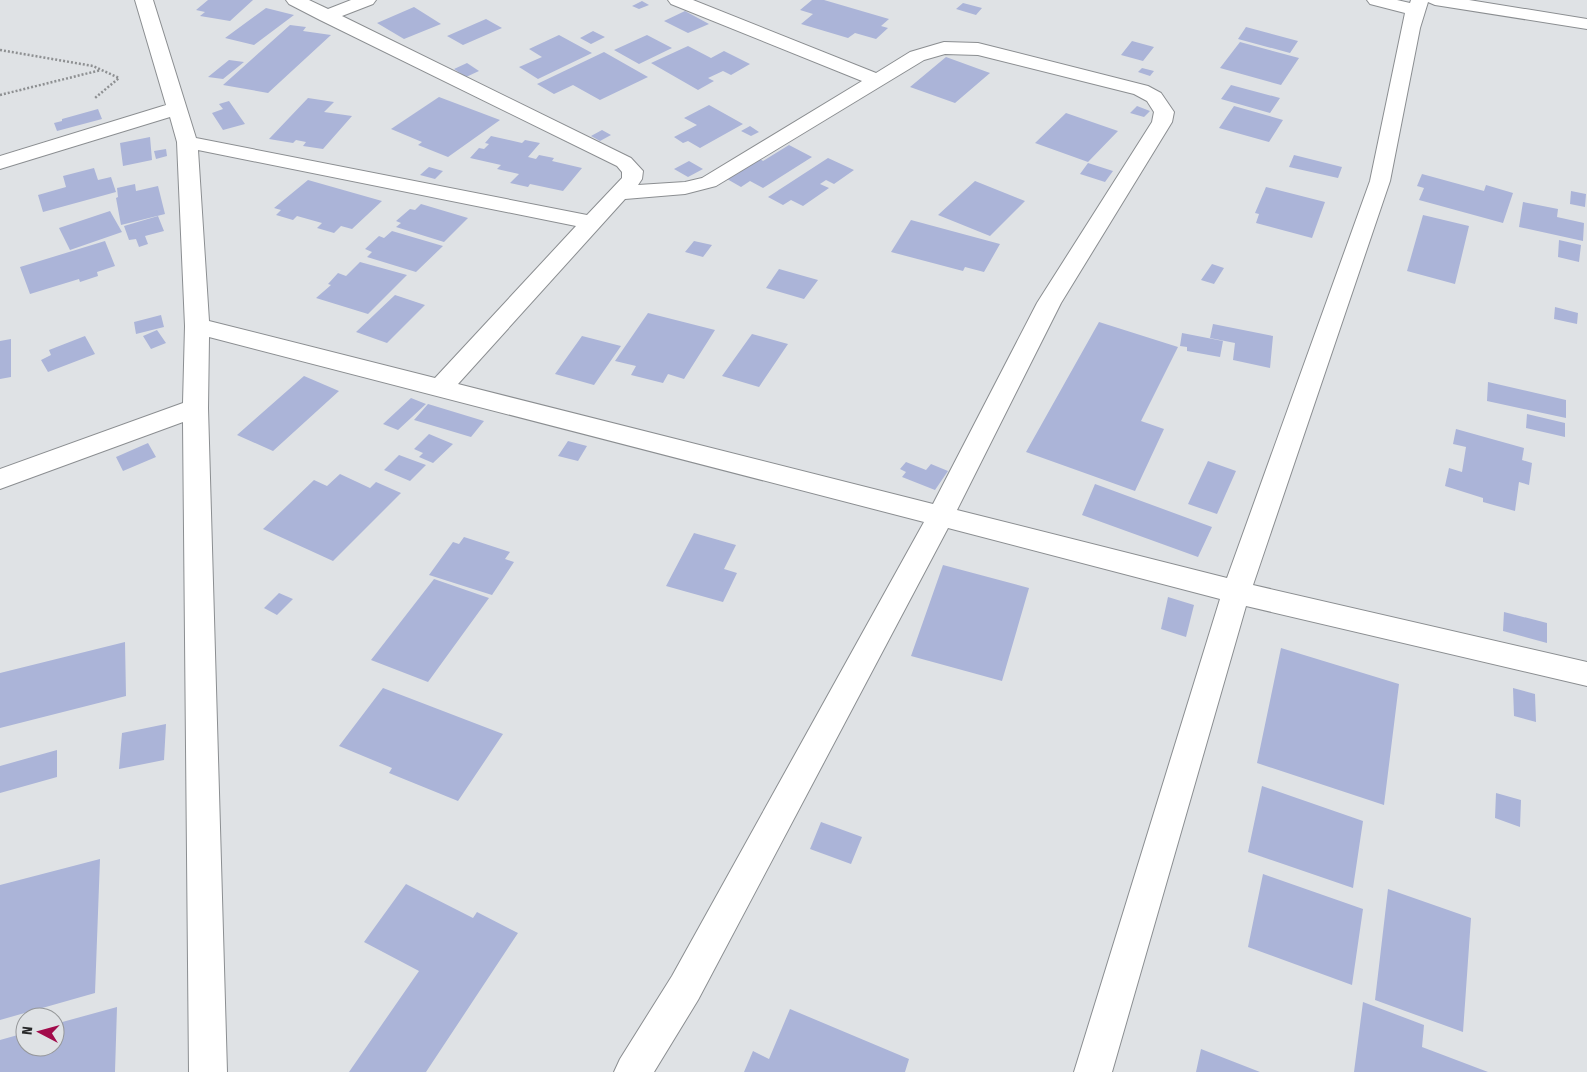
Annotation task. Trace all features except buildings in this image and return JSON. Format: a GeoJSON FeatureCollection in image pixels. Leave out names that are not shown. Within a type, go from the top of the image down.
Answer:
{"type":"FeatureCollection","features":[{"type":"Feature","properties":{"kind":"street"},"geometry":{"type":"LineString","coordinates":[[144,0],[187,142],[197,326],[195,408],[208,1072]]}},
{"type":"Feature","properties":{"kind":"street"},"geometry":{"type":"LineString","coordinates":[[295,0],[624,162],[633,171],[632,179],[440,388]]}},
{"type":"Feature","properties":{"kind":"street"},"geometry":{"type":"LineString","coordinates":[[326,16],[367,0]]}},
{"type":"Feature","properties":{"kind":"street"},"geometry":{"type":"LineString","coordinates":[[1376,0],[1424,3],[1587,24]]}},
{"type":"Feature","properties":{"kind":"street"},"geometry":{"type":"LineString","coordinates":[[691,2],[877,80]]}},
{"type":"Feature","properties":{"kind":"street"},"geometry":{"type":"LineString","coordinates":[[1093,1072],[1236,592],[1380,180],[1424,3]]}},
{"type":"Feature","properties":{"kind":"street"},"geometry":{"type":"LineString","coordinates":[[619,193],[685,188],[709,182],[917,56],[944,48],[978,49],[1141,90],[1154,97],[1164,112],[1162,122],[1049,303],[941,516],[685,988],[633,1072]]}},
{"type":"Feature","properties":{"kind":"street"},"geometry":{"type":"LineString","coordinates":[[0,163],[178,108]]}},
{"type":"Feature","properties":{"kind":"street"},"geometry":{"type":"LineString","coordinates":[[187,142],[592,223]]}},
{"type":"Feature","properties":{"kind":"street"},"geometry":{"type":"LineString","coordinates":[[197,326],[1236,592],[1587,674]]}},
{"type":"Feature","properties":{"kind":"street"},"geometry":{"type":"LineString","coordinates":[[0,479],[195,408]]}},
{"type":"Feature","properties":{"kind":"path"},"geometry":{"type":"LineString","coordinates":[[0,50],[93,66],[119,78],[95,98]]}},
{"type":"Feature","properties":{"kind":"path"},"geometry":{"type":"LineString","coordinates":[[0,95],[101,70]]}}]}
